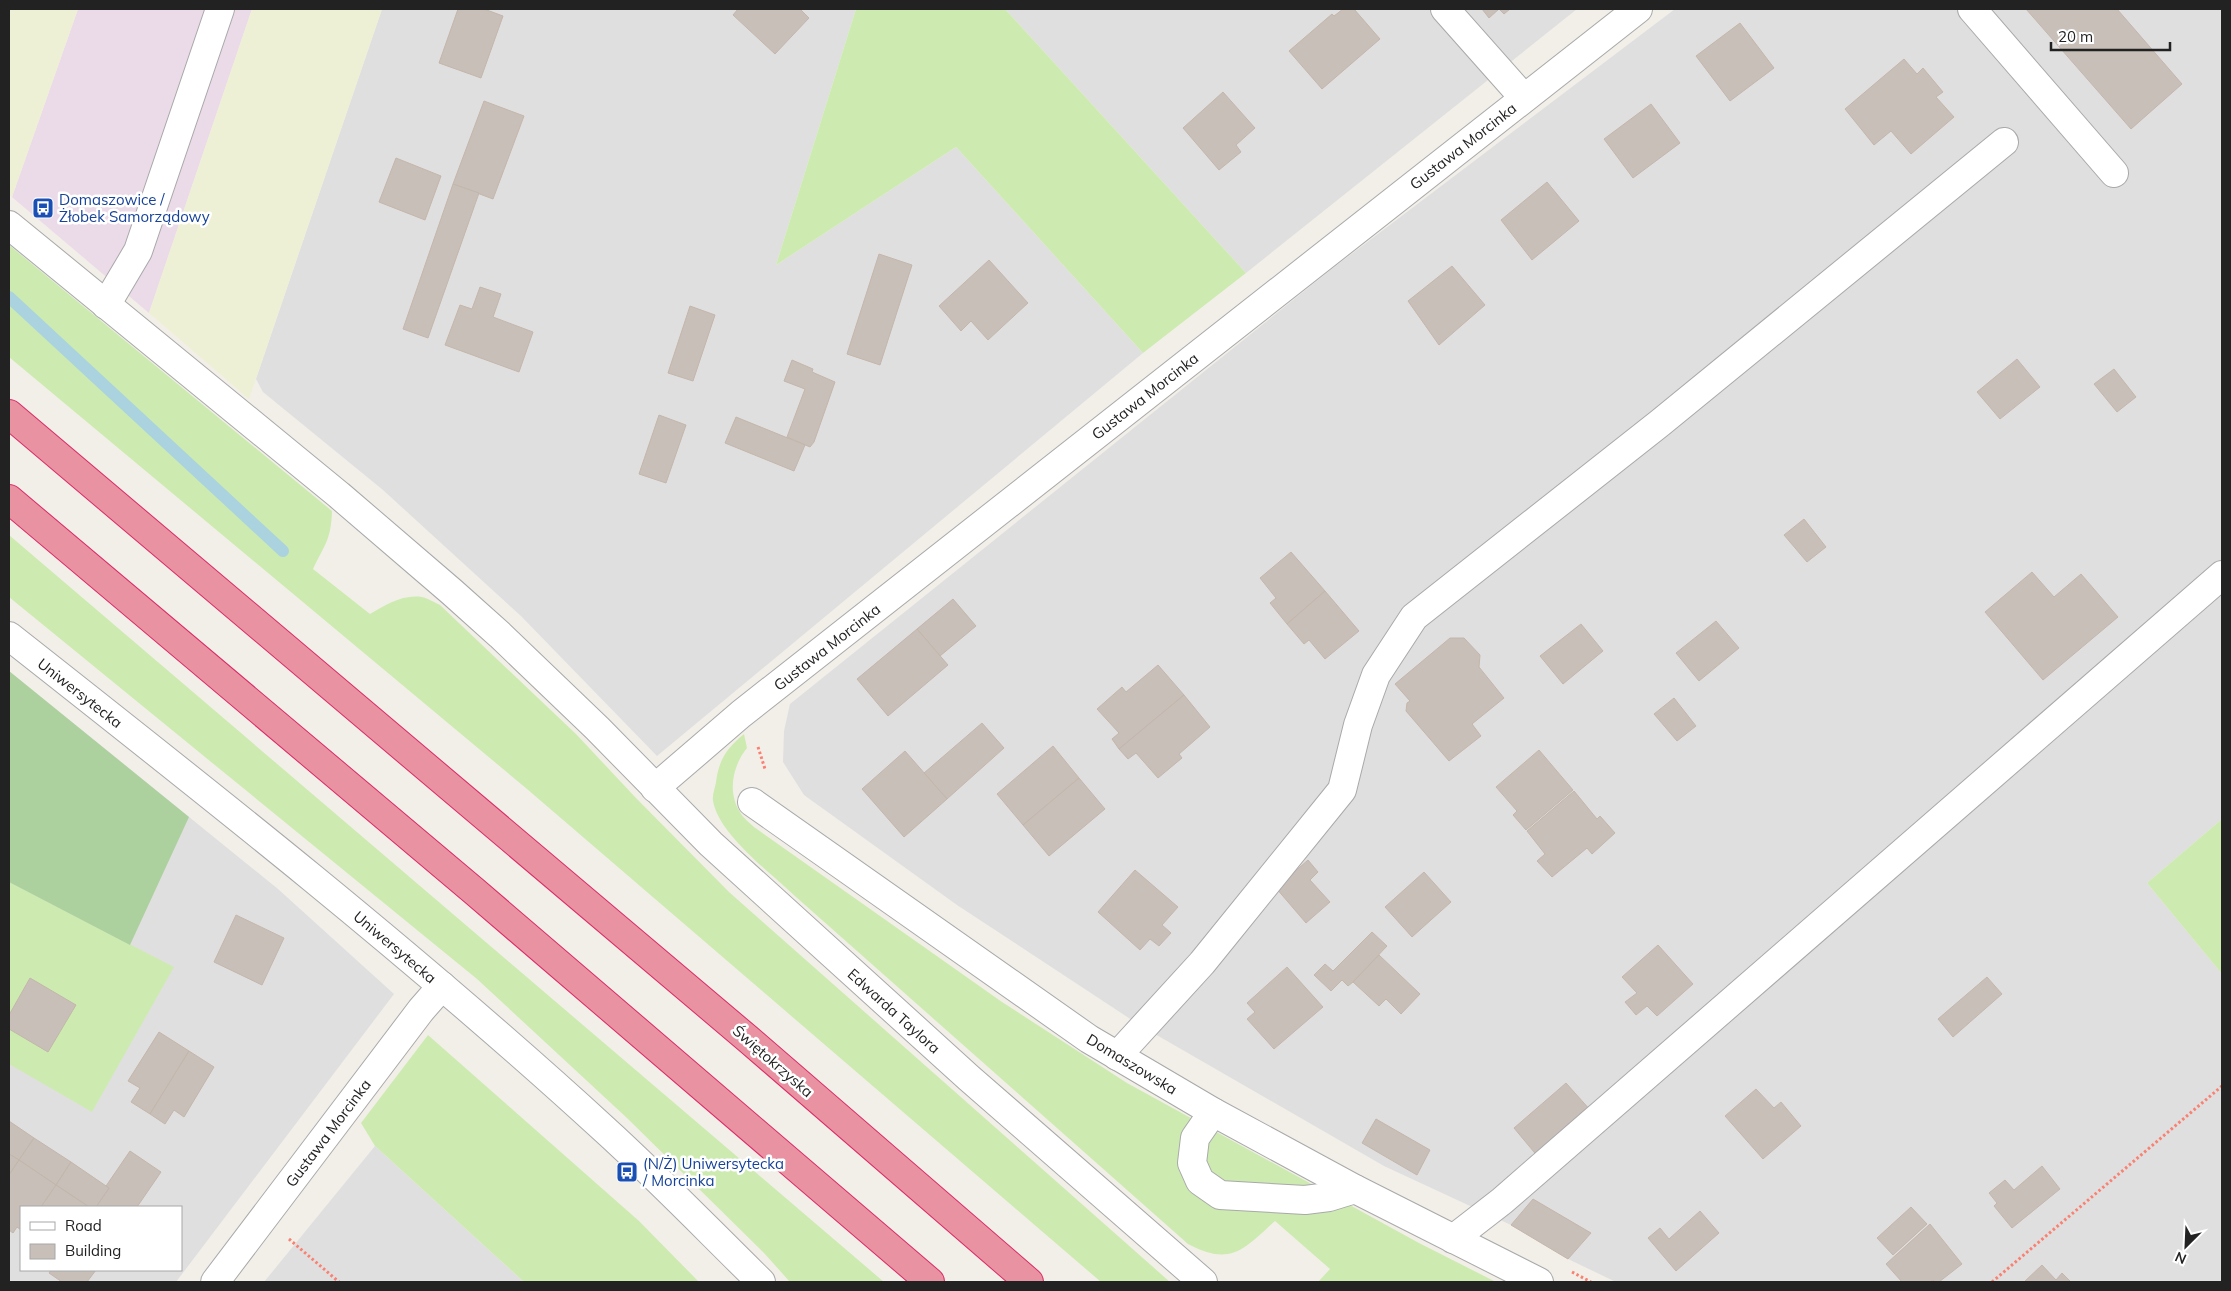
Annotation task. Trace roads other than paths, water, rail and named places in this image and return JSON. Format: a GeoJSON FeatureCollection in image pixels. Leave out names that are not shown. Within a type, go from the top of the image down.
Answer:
{"type":"FeatureCollection","features":[{"type":"Feature","properties":{"kind":"highway","name":"Świętokrzyska"},"geometry":{"type":"LineString","coordinates":[[9,414],[748,1039],[1029,1282]]}},
{"type":"Feature","properties":{"kind":"highway"},"geometry":{"type":"LineString","coordinates":[[9,499],[474,891],[930,1282]]}},
{"type":"Feature","properties":{"kind":"street"},"geometry":{"type":"LineString","coordinates":[[106,305],[138,252],[220,9]]}},
{"type":"Feature","properties":{"kind":"street"},"geometry":{"type":"LineString","coordinates":[[1445,9],[1524,98]]}},
{"type":"Feature","properties":{"kind":"street","name":"Gustawa Morcinka"},"geometry":{"type":"LineString","coordinates":[[655,788],[741,714],[1638,9]]}},
{"type":"Feature","properties":{"kind":"street"},"geometry":{"type":"LineString","coordinates":[[1972,9],[2114,174]]}},
{"type":"Feature","properties":{"kind":"street"},"geometry":{"type":"LineString","coordinates":[[1118,1056],[1202,963],[1342,790],[1358,725],[1376,675],[1414,617],[1660,423],[2004,142]]}},
{"type":"Feature","properties":{"kind":"street","name":"Edwarda Taylora"},"geometry":{"type":"LineString","coordinates":[[9,225],[339,495],[500,635],[597,728],[711,844],[954,1065],[1203,1282]]}},
{"type":"Feature","properties":{"kind":"street"},"geometry":{"type":"LineString","coordinates":[[1453,1239],[1502,1201],[2222,575]]}},
{"type":"Feature","properties":{"kind":"street","name":"Uniwersytecka"},"geometry":{"type":"LineString","coordinates":[[9,636],[229,810],[442,986],[605,1130],[761,1282]]}},
{"type":"Feature","properties":{"kind":"street","name":"Domaszowska"},"geometry":{"type":"LineString","coordinates":[[752,802],[1081,1033],[1118,1056],[1213,1112],[1354,1189],[1539,1282]]}},
{"type":"Feature","properties":{"kind":"street","name":"Gustawa Morcinka"},"geometry":{"type":"LineString","coordinates":[[215,1282],[421,1010],[442,986]]}},
{"type":"Feature","properties":{"kind":"street"},"geometry":{"type":"LineString","coordinates":[[1213,1112],[1195,1138],[1192,1163],[1200,1181],[1220,1195],[1305,1200],[1329,1197],[1354,1189]]}},
{"type":"Feature","properties":{"kind":"waterway"},"geometry":{"type":"LineString","coordinates":[[9,297],[283,551]]}},
{"type":"Feature","properties":{"kind":"place","name":"Domaszowice / Żłobek Samorządowy"},"geometry":{"type":"Point","coordinates":[43,208]}},
{"type":"Feature","properties":{"kind":"place","name":"(N/Ż) Uniwersytecka / Morcinka"},"geometry":{"type":"Point","coordinates":[627,1172]}}]}
